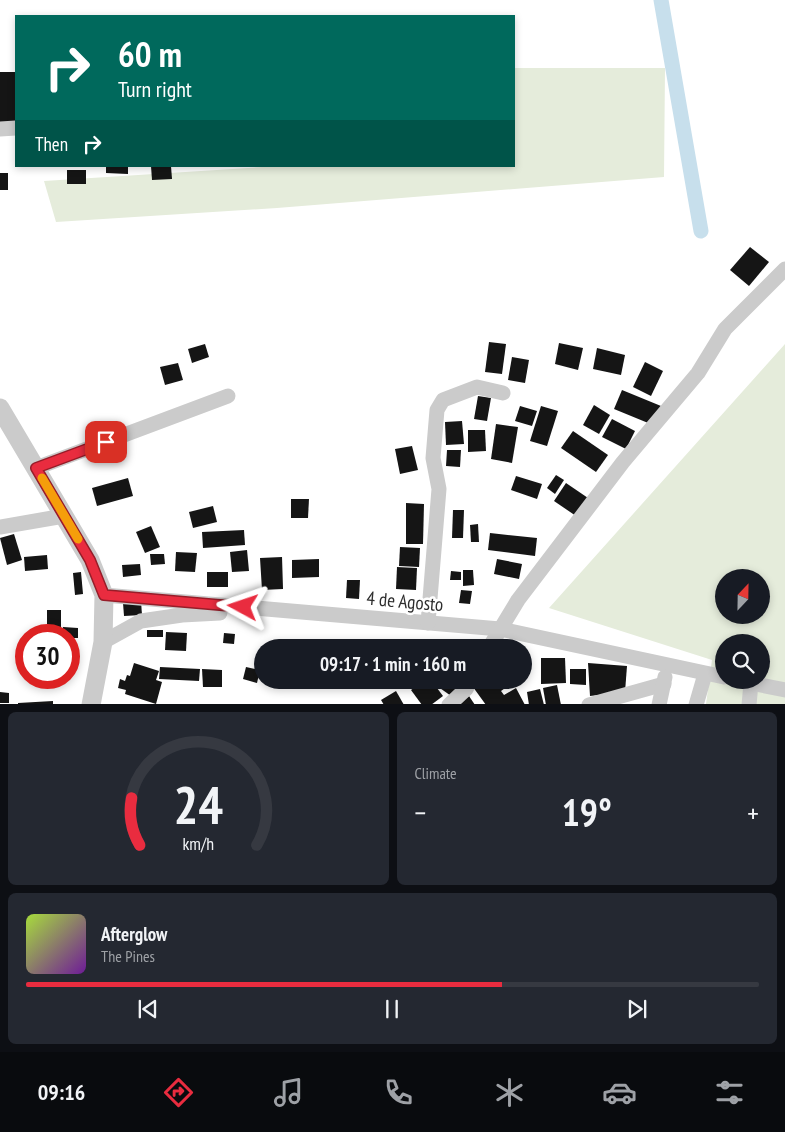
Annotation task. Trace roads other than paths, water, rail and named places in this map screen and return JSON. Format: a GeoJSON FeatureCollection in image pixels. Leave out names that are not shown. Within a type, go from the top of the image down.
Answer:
{"type":"FeatureCollection","features":[{"type":"Feature","properties":{"kind":"street"},"geometry":{"type":"LineString","coordinates":[[0,129],[15,128]]}},
{"type":"Feature","properties":{"kind":"street"},"geometry":{"type":"LineString","coordinates":[[494,639],[518,600],[623,462],[698,373],[725,329],[785,269]]}},
{"type":"Feature","properties":{"kind":"street"},"geometry":{"type":"LineString","coordinates":[[428,623],[439,489],[433,458],[437,410],[443,400],[477,387],[503,393]]}},
{"type":"Feature","properties":{"kind":"street"},"geometry":{"type":"LineString","coordinates":[[36,468],[228,396]]}},
{"type":"Feature","properties":{"kind":"street"},"geometry":{"type":"LineString","coordinates":[[0,408],[90,560],[104,595],[102,642],[91,704]]}},
{"type":"Feature","properties":{"kind":"street"},"geometry":{"type":"LineString","coordinates":[[0,527],[64,516]]}},
{"type":"Feature","properties":{"kind":"street","name":"4 de Agosto"},"geometry":{"type":"LineString","coordinates":[[104,595],[500,629],[715,675]]}},
{"type":"Feature","properties":{"kind":"street"},"geometry":{"type":"LineString","coordinates":[[102,642],[141,621],[182,615],[263,609]]}},
{"type":"Feature","properties":{"kind":"street"},"geometry":{"type":"LineString","coordinates":[[659,704],[668,665]]}},
{"type":"Feature","properties":{"kind":"street"},"geometry":{"type":"LineString","coordinates":[[696,704],[702,673]]}},
{"type":"Feature","properties":{"kind":"street"},"geometry":{"type":"LineString","coordinates":[[589,704],[664,684]]}},
{"type":"Feature","properties":{"kind":"street"},"geometry":{"type":"LineString","coordinates":[[770,687],[785,690]]}},
{"type":"Feature","properties":{"kind":"street"},"geometry":{"type":"LineString","coordinates":[[449,704],[465,689]]}},
{"type":"Feature","properties":{"kind":"street"},"geometry":{"type":"LineString","coordinates":[[749,704],[750,689]]}},
{"type":"Feature","properties":{"kind":"waterway"},"geometry":{"type":"LineString","coordinates":[[661,0],[701,231]]}}]}
